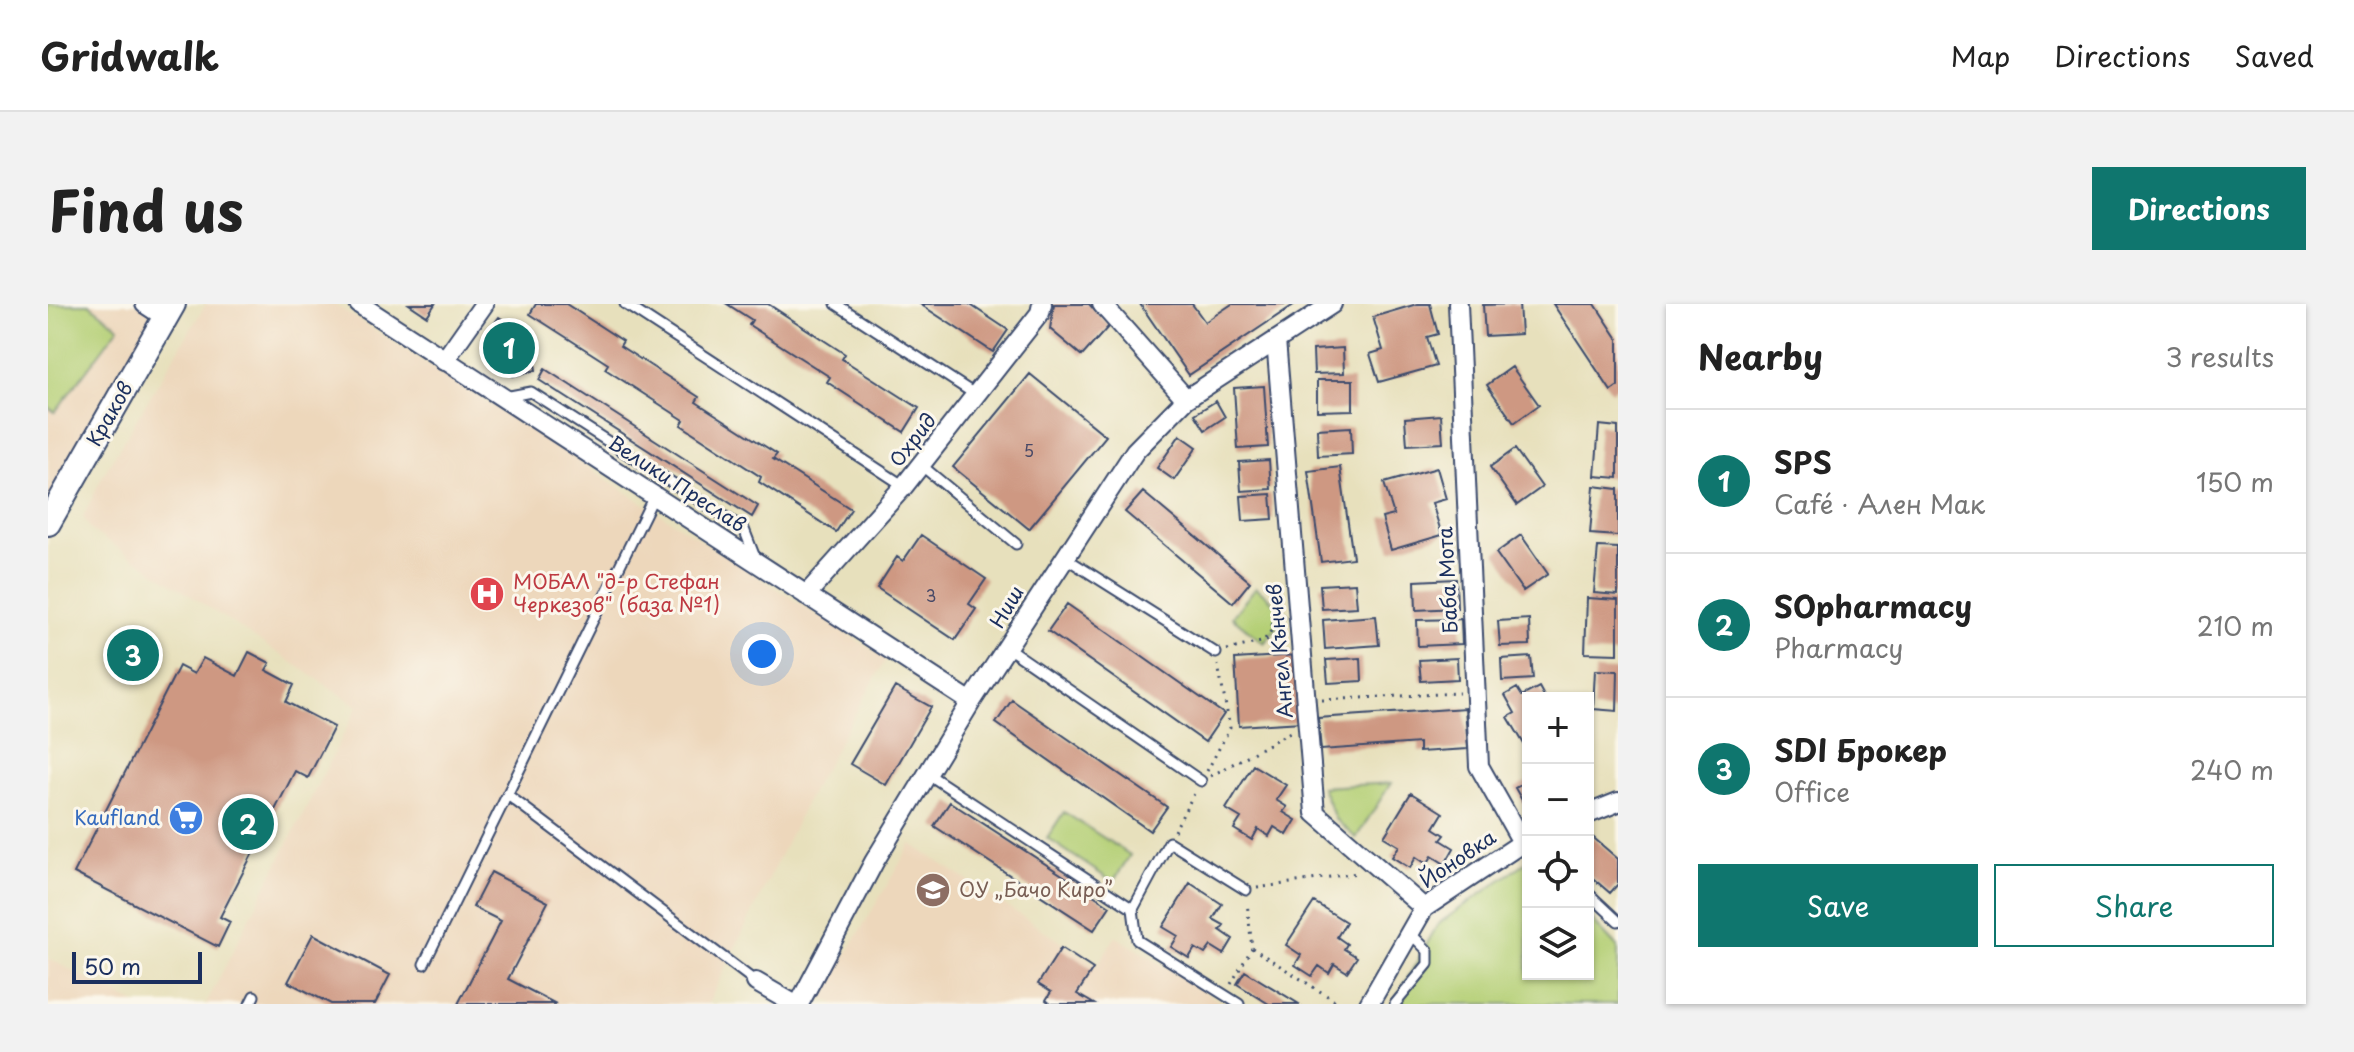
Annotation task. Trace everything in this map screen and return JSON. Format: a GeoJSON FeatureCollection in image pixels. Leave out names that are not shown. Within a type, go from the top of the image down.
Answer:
{"type":"FeatureCollection","features":[{"type":"Feature","properties":{"kind":"main road","name":"Краков"},"geometry":{"type":"LineString","coordinates":[[48,523],[161,308]]}},
{"type":"Feature","properties":{"kind":"street","name":"Велики Преслав"},"geometry":{"type":"LineString","coordinates":[[359,304],[971,702]]}},
{"type":"Feature","properties":{"kind":"street"},"geometry":{"type":"LineString","coordinates":[[444,361],[484,304]]}},
{"type":"Feature","properties":{"kind":"street","name":"Охрид"},"geometry":{"type":"LineString","coordinates":[[806,595],[904,486],[1040,313],[1042,304]]}},
{"type":"Feature","properties":{"kind":"street"},"geometry":{"type":"LineString","coordinates":[[1102,304],[1186,399]]}},
{"type":"Feature","properties":{"kind":"street","name":"Ниш"},"geometry":{"type":"LineString","coordinates":[[796,1004],[874,862],[971,702],[1135,451],[1186,399],[1332,304]]}},
{"type":"Feature","properties":{"kind":"street","name":"Баба Мота"},"geometry":{"type":"LineString","coordinates":[[1458,304],[1479,766],[1523,836]]}},
{"type":"Feature","properties":{"kind":"street","name":"Ангел Кънчев"},"geometry":{"type":"LineString","coordinates":[[1276,340],[1315,813],[1424,908]]}},
{"type":"Feature","properties":{"kind":"street"},"geometry":{"type":"LineString","coordinates":[[48,507],[70,483]]}},
{"type":"Feature","properties":{"kind":"street"},"geometry":{"type":"LineString","coordinates":[[1594,812],[1618,802]]}},
{"type":"Feature","properties":{"kind":"street","name":"Йоновка"},"geometry":{"type":"LineString","coordinates":[[1369,1004],[1424,908],[1522,842]]}},
{"type":"Feature","properties":{"kind":"street"},"geometry":{"type":"LineString","coordinates":[[756,982],[796,1004]]}},
{"type":"Feature","properties":{"kind":"lane"},"geometry":{"type":"LineString","coordinates":[[625,304],[904,486]]}},
{"type":"Feature","properties":{"kind":"lane"},"geometry":{"type":"LineString","coordinates":[[836,304],[976,395]]}},
{"type":"Feature","properties":{"kind":"lane"},"geometry":{"type":"LineString","coordinates":[[501,398],[531,392],[558,409],[744,529],[757,562]]}},
{"type":"Feature","properties":{"kind":"lane"},"geometry":{"type":"LineString","coordinates":[[921,465],[1016,544]]}},
{"type":"Feature","properties":{"kind":"lane"},"geometry":{"type":"LineString","coordinates":[[424,964],[654,496]]}},
{"type":"Feature","properties":{"kind":"lane"},"geometry":{"type":"LineString","coordinates":[[1064,557],[1216,653]]}},
{"type":"Feature","properties":{"kind":"lane"},"geometry":{"type":"LineString","coordinates":[[1008,648],[1201,781]]}},
{"type":"Feature","properties":{"kind":"lane"},"geometry":{"type":"LineString","coordinates":[[928,774],[1133,909]]}},
{"type":"Feature","properties":{"kind":"lane"},"geometry":{"type":"LineString","coordinates":[[509,796],[756,982]]}},
{"type":"Feature","properties":{"kind":"lane"},"geometry":{"type":"LineString","coordinates":[[1239,1004],[1137,940],[1133,909],[1169,842],[1246,890]]}},
{"type":"Feature","properties":{"kind":"lane"},"geometry":{"type":"LineString","coordinates":[[1594,899],[1618,921]]}},
{"type":"Feature","properties":{"kind":"lane"},"geometry":{"type":"LineString","coordinates":[[1395,1004],[1428,964],[1428,951],[1410,933]]}},
{"type":"Feature","properties":{"kind":"path"},"geometry":{"type":"LineString","coordinates":[[1263,641],[1274,627]]}},
{"type":"Feature","properties":{"kind":"path"},"geometry":{"type":"LineString","coordinates":[[1169,842],[1230,728],[1216,653],[1301,632]]}},
{"type":"Feature","properties":{"kind":"path"},"geometry":{"type":"LineString","coordinates":[[1307,701],[1476,692]]}},
{"type":"Feature","properties":{"kind":"path"},"geometry":{"type":"LineString","coordinates":[[1201,781],[1308,722]]}},
{"type":"Feature","properties":{"kind":"path"},"geometry":{"type":"LineString","coordinates":[[1224,994],[1252,948],[1246,890],[1380,870]]}},
{"type":"Feature","properties":{"kind":"path"},"geometry":{"type":"LineString","coordinates":[[1252,948],[1340,1004]]}},
{"type":"Feature","properties":{"kind":"shaded area"},"geometry":{"type":"Polygon","coordinates":[[[48,304],[145,304],[165,317],[48,523],[48,304]]]}},
{"type":"Feature","properties":{"kind":"shaded area","name":"МОБАЛ \"д-р Стефан Черкезов\" (база №1)"},"geometry":{"type":"Polygon","coordinates":[[[206,304],[334,304],[886,659],[810,794],[708,1004],[206,1004],[358,706],[91,530],[83,517],[103,475],[206,304]]]}},
{"type":"Feature","properties":{"kind":"shaded area","name":"ОУ „Бачо Киро”"},"geometry":{"type":"Polygon","coordinates":[[[911,844],[1097,965],[1116,936],[1224,1004],[835,1004],[822,996],[911,844]]]}},
{"type":"Feature","properties":{"kind":"shaded area"},"geometry":{"type":"Polygon","coordinates":[[[48,958],[136,1004],[48,1004],[48,958]]]}},
{"type":"Feature","properties":{"kind":"green space"},"geometry":{"type":"Polygon","coordinates":[[[48,304],[89,304],[119,327],[55,412],[48,407],[48,304]]]}},
{"type":"Feature","properties":{"kind":"green space"},"geometry":{"type":"Polygon","coordinates":[[[1256,587],[1288,614],[1264,643],[1232,617],[1256,587]]]}},
{"type":"Feature","properties":{"kind":"green space"},"geometry":{"type":"Polygon","coordinates":[[[1391,783],[1356,838],[1335,819],[1322,787],[1391,783]]]}},
{"type":"Feature","properties":{"kind":"green space"},"geometry":{"type":"Polygon","coordinates":[[[1064,812],[1130,855],[1113,882],[1047,838],[1064,812]]]}},
{"type":"Feature","properties":{"kind":"green space"},"geometry":{"type":"Polygon","coordinates":[[[1522,865],[1522,980],[1594,980],[1594,922],[1618,948],[1618,1004],[1393,1004],[1438,924],[1522,865]]]}},
{"type":"Feature","properties":{"kind":"building"},"geometry":{"type":"Polygon","coordinates":[[[409,304],[435,304],[427,316],[409,304]]]}},
{"type":"Feature","properties":{"kind":"building"},"geometry":{"type":"Polygon","coordinates":[[[536,304],[566,304],[623,341],[620,346],[699,397],[696,402],[777,454],[773,459],[851,509],[836,532],[759,482],[761,477],[681,425],[684,420],[605,369],[608,364],[530,314],[536,304]]]}},
{"type":"Feature","properties":{"kind":"building"},"geometry":{"type":"Polygon","coordinates":[[[727,304],[768,304],[845,354],[842,359],[919,408],[904,432],[827,382],[830,377],[749,325],[752,320],[727,304]]]}},
{"type":"Feature","properties":{"kind":"building"},"geometry":{"type":"Polygon","coordinates":[[[920,304],[969,304],[1008,330],[993,352],[920,304]]]}},
{"type":"Feature","properties":{"kind":"building"},"geometry":{"type":"Polygon","coordinates":[[[1054,304],[1089,304],[1109,326],[1082,356],[1050,329],[1054,304]]]}},
{"type":"Feature","properties":{"kind":"building"},"geometry":{"type":"Polygon","coordinates":[[[1140,304],[1192,304],[1205,322],[1232,304],[1295,304],[1189,375],[1140,304]]]}},
{"type":"Feature","properties":{"kind":"building"},"geometry":{"type":"Polygon","coordinates":[[[1417,304],[1430,304],[1438,334],[1427,337],[1436,366],[1379,382],[1370,354],[1383,350],[1373,317],[1417,304]]]}},
{"type":"Feature","properties":{"kind":"building"},"geometry":{"type":"Polygon","coordinates":[[[1519,304],[1521,334],[1485,336],[1483,305],[1519,304]]]}},
{"type":"Feature","properties":{"kind":"building"},"geometry":{"type":"Polygon","coordinates":[[[1553,304],[1595,304],[1618,339],[1618,386],[1611,391],[1553,304]]]}},
{"type":"Feature","properties":{"kind":"building"},"geometry":{"type":"Polygon","coordinates":[[[499,317],[531,339],[536,370],[513,376],[484,357],[485,336],[499,317]]]}},
{"type":"Feature","properties":{"kind":"building"},"geometry":{"type":"Polygon","coordinates":[[[1343,348],[1344,373],[1314,374],[1313,350],[1343,348]]]}},
{"type":"Feature","properties":{"kind":"building"},"geometry":{"type":"Polygon","coordinates":[[[1512,367],[1539,405],[1514,423],[1487,385],[1512,367]]]}},
{"type":"Feature","properties":{"kind":"building"},"geometry":{"type":"Polygon","coordinates":[[[545,369],[758,506],[752,517],[539,380],[545,369]]]}},
{"type":"Feature","properties":{"kind":"building"},"geometry":{"type":"Polygon","coordinates":[[[1030,374],[1106,436],[1029,529],[953,467],[1030,374]]]}},
{"type":"Feature","properties":{"kind":"building"},"geometry":{"type":"Polygon","coordinates":[[[1317,380],[1353,380],[1353,410],[1317,411],[1317,380]]]}},
{"type":"Feature","properties":{"kind":"building"},"geometry":{"type":"Polygon","coordinates":[[[1264,386],[1268,447],[1238,449],[1234,388],[1264,386]]]}},
{"type":"Feature","properties":{"kind":"building"},"geometry":{"type":"Polygon","coordinates":[[[1216,401],[1225,417],[1205,430],[1195,414],[1216,401]]]}},
{"type":"Feature","properties":{"kind":"building"},"geometry":{"type":"Polygon","coordinates":[[[1441,415],[1443,443],[1407,445],[1405,418],[1441,415]]]}},
{"type":"Feature","properties":{"kind":"building"},"geometry":{"type":"Polygon","coordinates":[[[1599,425],[1618,427],[1618,478],[1595,476],[1599,425]]]}},
{"type":"Feature","properties":{"kind":"building"},"geometry":{"type":"Polygon","coordinates":[[[1351,427],[1352,454],[1318,456],[1317,429],[1351,427]]]}},
{"type":"Feature","properties":{"kind":"building"},"geometry":{"type":"Polygon","coordinates":[[[1180,435],[1197,447],[1174,480],[1157,468],[1180,435]]]}},
{"type":"Feature","properties":{"kind":"building"},"geometry":{"type":"Polygon","coordinates":[[[1515,449],[1542,487],[1517,505],[1490,467],[1515,449]]]}},
{"type":"Feature","properties":{"kind":"building"},"geometry":{"type":"Polygon","coordinates":[[[1269,460],[1271,489],[1241,491],[1239,462],[1269,460]]]}},
{"type":"Feature","properties":{"kind":"building"},"geometry":{"type":"Polygon","coordinates":[[[1340,467],[1353,558],[1321,562],[1308,471],[1340,467]]]}},
{"type":"Feature","properties":{"kind":"building"},"geometry":{"type":"Polygon","coordinates":[[[1437,468],[1446,499],[1432,503],[1442,535],[1391,550],[1382,518],[1394,515],[1384,483],[1437,468]]]}},
{"type":"Feature","properties":{"kind":"building"},"geometry":{"type":"Polygon","coordinates":[[[1594,486],[1618,489],[1618,536],[1590,534],[1594,486]]]}},
{"type":"Feature","properties":{"kind":"building"},"geometry":{"type":"Polygon","coordinates":[[[1143,492],[1250,582],[1233,603],[1125,512],[1143,492]]]}},
{"type":"Feature","properties":{"kind":"building"},"geometry":{"type":"Polygon","coordinates":[[[1271,494],[1273,519],[1243,521],[1241,496],[1271,494]]]}},
{"type":"Feature","properties":{"kind":"building"},"geometry":{"type":"Polygon","coordinates":[[[921,535],[986,579],[969,604],[976,609],[955,640],[877,588],[897,557],[903,561],[921,535]]]}},
{"type":"Feature","properties":{"kind":"building"},"geometry":{"type":"Polygon","coordinates":[[[1521,535],[1548,574],[1523,591],[1496,553],[1521,535]]]}},
{"type":"Feature","properties":{"kind":"building"},"geometry":{"type":"Polygon","coordinates":[[[1598,547],[1618,548],[1618,595],[1594,593],[1598,547]]]}},
{"type":"Feature","properties":{"kind":"building"},"geometry":{"type":"Polygon","coordinates":[[[1456,579],[1457,608],[1416,610],[1415,581],[1456,579]]]}},
{"type":"Feature","properties":{"kind":"building"},"geometry":{"type":"Polygon","coordinates":[[[1355,583],[1357,607],[1322,609],[1320,585],[1355,583]]]}},
{"type":"Feature","properties":{"kind":"building"},"geometry":{"type":"Polygon","coordinates":[[[1587,598],[1618,600],[1618,654],[1585,653],[1587,598]]]}},
{"type":"Feature","properties":{"kind":"building"},"geometry":{"type":"Polygon","coordinates":[[[1067,604],[1224,714],[1205,742],[1048,631],[1067,604]]]}},
{"type":"Feature","properties":{"kind":"building"},"geometry":{"type":"Polygon","coordinates":[[[1376,616],[1379,645],[1325,649],[1323,620],[1376,616]]]}},
{"type":"Feature","properties":{"kind":"building"},"geometry":{"type":"Polygon","coordinates":[[[1461,619],[1462,644],[1418,646],[1417,620],[1461,619]]]}},
{"type":"Feature","properties":{"kind":"building"},"geometry":{"type":"Polygon","coordinates":[[[1529,619],[1530,645],[1500,646],[1498,621],[1529,619]]]}},
{"type":"Feature","properties":{"kind":"building","name":"Kaufland"},"geometry":{"type":"Polygon","coordinates":[[[249,652],[270,663],[266,670],[294,685],[286,702],[334,727],[308,778],[295,771],[220,917],[230,922],[218,947],[74,873],[179,666],[194,674],[203,658],[237,676],[249,652]]]}},
{"type":"Feature","properties":{"kind":"building"},"geometry":{"type":"Polygon","coordinates":[[[1297,655],[1302,722],[1239,726],[1235,659],[1297,655]]]}},
{"type":"Feature","properties":{"kind":"building"},"geometry":{"type":"Polygon","coordinates":[[[1531,657],[1533,679],[1502,681],[1501,659],[1531,657]]]}},
{"type":"Feature","properties":{"kind":"building"},"geometry":{"type":"Polygon","coordinates":[[[1361,658],[1362,681],[1328,683],[1326,660],[1361,658]]]}},
{"type":"Feature","properties":{"kind":"building"},"geometry":{"type":"Polygon","coordinates":[[[1457,658],[1458,679],[1421,681],[1419,660],[1457,658]]]}},
{"type":"Feature","properties":{"kind":"building"},"geometry":{"type":"Polygon","coordinates":[[[1595,670],[1618,671],[1617,711],[1594,709],[1595,670]]]}},
{"type":"Feature","properties":{"kind":"building"},"geometry":{"type":"Polygon","coordinates":[[[895,687],[931,707],[886,785],[850,764],[895,687]]]}},
{"type":"Feature","properties":{"kind":"building"},"geometry":{"type":"Polygon","coordinates":[[[1517,688],[1522,696],[1522,741],[1508,717],[1515,713],[1505,695],[1517,688]]]}},
{"type":"Feature","properties":{"kind":"building"},"geometry":{"type":"Polygon","coordinates":[[[1012,700],[1167,807],[1150,831],[996,723],[1012,700]]]}},
{"type":"Feature","properties":{"kind":"building"},"geometry":{"type":"Polygon","coordinates":[[[1465,708],[1468,749],[1419,752],[1419,743],[1321,750],[1318,718],[1465,708]]]}},
{"type":"Feature","properties":{"kind":"building"},"geometry":{"type":"Polygon","coordinates":[[[1253,765],[1286,785],[1276,800],[1287,807],[1283,812],[1296,820],[1287,835],[1274,827],[1269,836],[1258,829],[1252,840],[1234,829],[1241,818],[1226,809],[1253,765]]]}},
{"type":"Feature","properties":{"kind":"building"},"geometry":{"type":"Polygon","coordinates":[[[1522,784],[1522,800],[1515,788],[1522,784]]]}},
{"type":"Feature","properties":{"kind":"building"},"geometry":{"type":"Polygon","coordinates":[[[1411,793],[1443,813],[1434,828],[1445,835],[1441,840],[1454,848],[1445,864],[1432,856],[1427,864],[1416,857],[1410,868],[1392,857],[1399,846],[1384,837],[1411,793]]]}},
{"type":"Feature","properties":{"kind":"building"},"geometry":{"type":"Polygon","coordinates":[[[950,802],[1110,906],[1094,930],[934,826],[950,802]]]}},
{"type":"Feature","properties":{"kind":"building"},"geometry":{"type":"Polygon","coordinates":[[[1594,838],[1618,859],[1618,884],[1610,893],[1594,879],[1594,838]]]}},
{"type":"Feature","properties":{"kind":"building"},"geometry":{"type":"Polygon","coordinates":[[[491,872],[548,902],[508,979],[556,1004],[458,1004],[501,921],[473,907],[491,872]]]}},
{"type":"Feature","properties":{"kind":"building"},"geometry":{"type":"Polygon","coordinates":[[[1190,883],[1222,904],[1213,919],[1224,925],[1220,930],[1233,939],[1224,954],[1211,946],[1205,954],[1195,948],[1189,958],[1171,947],[1178,936],[1163,927],[1190,883]]]}},
{"type":"Feature","properties":{"kind":"building"},"geometry":{"type":"Polygon","coordinates":[[[1314,902],[1346,922],[1337,937],[1347,944],[1344,949],[1357,957],[1347,972],[1334,964],[1329,973],[1319,966],[1312,976],[1295,965],[1301,955],[1286,945],[1314,902]]]}},
{"type":"Feature","properties":{"kind":"building"},"geometry":{"type":"Polygon","coordinates":[[[313,934],[390,975],[375,1004],[331,1004],[288,982],[313,934]]]}},
{"type":"Feature","properties":{"kind":"building"},"geometry":{"type":"Polygon","coordinates":[[[1061,948],[1093,969],[1077,994],[1094,1004],[1051,1004],[1046,1000],[1051,992],[1038,984],[1061,948]]]}},
{"type":"Feature","properties":{"kind":"building"},"geometry":{"type":"Polygon","coordinates":[[[1245,971],[1299,1004],[1269,1004],[1237,984],[1245,971]]]}},
{"type":"Feature","properties":{"kind":"place","name":"SPS"},"geometry":{"type":"Point","coordinates":[509,348]}},
{"type":"Feature","properties":{"kind":"place","name":"МОБАЛ \"д-р Стефан Черкезов\" (база №1)"},"geometry":{"type":"Point","coordinates":[487,594]}},
{"type":"Feature","properties":{"kind":"place","name":"SDI Брокер"},"geometry":{"type":"Point","coordinates":[133,655]}},
{"type":"Feature","properties":{"kind":"place","name":"Kaufland"},"geometry":{"type":"Point","coordinates":[186,818]}},
{"type":"Feature","properties":{"kind":"place","name":"SOpharmacy"},"geometry":{"type":"Point","coordinates":[248,824]}},
{"type":"Feature","properties":{"kind":"place","name":"ОУ „Бачо Киро”"},"geometry":{"type":"Point","coordinates":[933,890]}}]}
